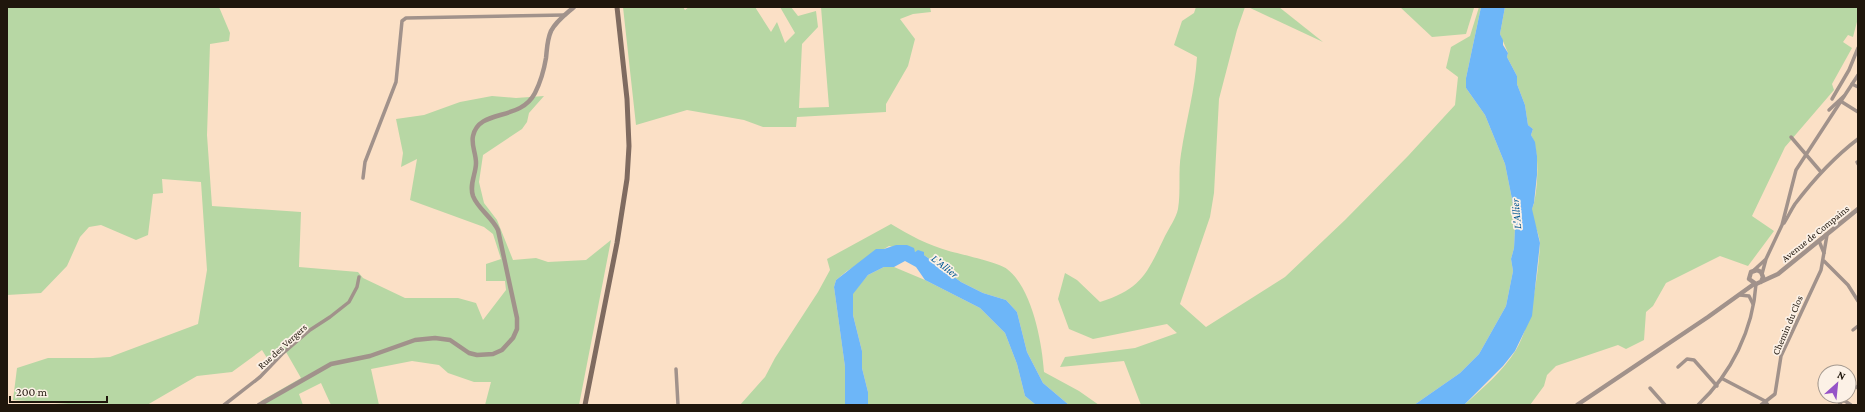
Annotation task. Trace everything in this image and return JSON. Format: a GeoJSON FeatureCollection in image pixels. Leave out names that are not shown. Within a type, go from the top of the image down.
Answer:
{"type":"FeatureCollection","features":[{"type":"Feature","properties":{"kind":"main road"},"geometry":{"type":"LineString","coordinates":[[586,405],[620,227],[627,168],[627,99],[617,7]]}},
{"type":"Feature","properties":{"kind":"street"},"geometry":{"type":"LineString","coordinates":[[259,405],[335,362],[370,356],[415,340],[435,338],[450,340],[469,353],[481,355],[498,352],[511,341],[517,329],[517,312],[498,230],[476,202],[473,194],[472,181],[476,162],[473,136],[475,130],[482,121],[514,112],[530,100],[536,91],[543,70],[551,32],[565,15],[574,7]]}},
{"type":"Feature","properties":{"kind":"street"},"geometry":{"type":"LineString","coordinates":[[363,178],[365,162],[396,82],[402,21],[406,18],[565,15]]}},
{"type":"Feature","properties":{"kind":"street"},"geometry":{"type":"LineString","coordinates":[[1832,99],[1849,70],[1858,50]]}},
{"type":"Feature","properties":{"kind":"street"},"geometry":{"type":"LineString","coordinates":[[1576,405],[1744,291],[1761,282],[1766,260],[1782,225],[1796,170],[1842,102],[1858,75]]}},
{"type":"Feature","properties":{"kind":"street"},"geometry":{"type":"LineString","coordinates":[[1852,84],[1858,87]]}},
{"type":"Feature","properties":{"kind":"street"},"geometry":{"type":"LineString","coordinates":[[1829,110],[1846,95]]}},
{"type":"Feature","properties":{"kind":"street"},"geometry":{"type":"LineString","coordinates":[[1842,102],[1858,112]]}},
{"type":"Feature","properties":{"kind":"street"},"geometry":{"type":"LineString","coordinates":[[1791,137],[1820,172]]}},
{"type":"Feature","properties":{"kind":"street"},"geometry":{"type":"LineString","coordinates":[[1782,225],[1820,172],[1833,158],[1858,139]]}},
{"type":"Feature","properties":{"kind":"street","name":"Avenue de Compains"},"geometry":{"type":"LineString","coordinates":[[1761,282],[1782,270],[1858,209]]}},
{"type":"Feature","properties":{"kind":"street","name":"Chemin du Clos"},"geometry":{"type":"LineString","coordinates":[[1761,405],[1775,394],[1781,356],[1824,261],[1827,235]]}},
{"type":"Feature","properties":{"kind":"street","name":"Chemin du Clos"},"geometry":{"type":"LineString","coordinates":[[1819,241],[1824,253]]}},
{"type":"Feature","properties":{"kind":"street"},"geometry":{"type":"LineString","coordinates":[[1744,291],[1750,279],[1749,276],[1766,260]]}},
{"type":"Feature","properties":{"kind":"street"},"geometry":{"type":"LineString","coordinates":[[1824,261],[1848,285],[1858,301]]}},
{"type":"Feature","properties":{"kind":"street"},"geometry":{"type":"LineString","coordinates":[[1753,271],[1757,270],[1762,274]]}},
{"type":"Feature","properties":{"kind":"street","name":"Avenue de Compains"},"geometry":{"type":"LineString","coordinates":[[1762,274],[1772,275],[1782,270]]}},
{"type":"Feature","properties":{"kind":"street","name":"Rue des Vergers"},"geometry":{"type":"LineString","coordinates":[[224,405],[260,377],[282,354],[310,330],[349,302],[357,287],[359,277]]}},
{"type":"Feature","properties":{"kind":"street"},"geometry":{"type":"LineString","coordinates":[[1698,405],[1723,379],[1737,355],[1754,305],[1755,284],[1750,279]]}},
{"type":"Feature","properties":{"kind":"street"},"geometry":{"type":"LineString","coordinates":[[1740,295],[1749,296],[1754,305]]}},
{"type":"Feature","properties":{"kind":"street"},"geometry":{"type":"LineString","coordinates":[[1853,330],[1858,326]]}},
{"type":"Feature","properties":{"kind":"street"},"geometry":{"type":"LineString","coordinates":[[1678,367],[1687,359],[1694,360],[1717,386]]}},
{"type":"Feature","properties":{"kind":"street"},"geometry":{"type":"LineString","coordinates":[[676,369],[678,405]]}},
{"type":"Feature","properties":{"kind":"street"},"geometry":{"type":"LineString","coordinates":[[1723,379],[1765,401],[1768,405]]}},
{"type":"Feature","properties":{"kind":"street"},"geometry":{"type":"LineString","coordinates":[[1650,388],[1665,405]]}},
{"type":"Feature","properties":{"kind":"street"},"geometry":{"type":"LineString","coordinates":[[1839,405],[1842,401],[1845,401],[1851,405]]}},
{"type":"Feature","properties":{"kind":"green space"},"geometry":{"type":"Polygon","coordinates":[[[7,7],[219,7],[230,33],[229,41],[210,44],[207,135],[212,206],[301,212],[299,267],[358,272],[363,278],[405,298],[458,298],[476,303],[483,320],[506,290],[505,281],[486,281],[486,264],[501,259],[493,234],[484,227],[410,200],[417,159],[401,167],[403,153],[396,119],[424,115],[460,102],[492,96],[516,98],[544,96],[529,113],[527,122],[522,129],[483,155],[479,182],[484,203],[497,220],[513,260],[536,258],[548,262],[586,260],[611,240],[579,405],[485,405],[491,382],[474,382],[448,373],[439,365],[412,361],[371,369],[379,405],[331,405],[321,383],[299,394],[303,405],[262,405],[261,401],[301,378],[286,352],[272,366],[262,350],[232,372],[197,376],[147,405],[82,405],[13,400],[17,368],[48,358],[110,357],[198,324],[207,270],[201,182],[162,179],[163,193],[153,194],[148,235],[136,240],[101,225],[89,227],[80,237],[67,266],[41,293],[7,295],[7,7]]]}},
{"type":"Feature","properties":{"kind":"green space"},"geometry":{"type":"Polygon","coordinates":[[[623,7],[683,7],[685,10],[689,7],[755,7],[771,32],[777,22],[785,43],[795,33],[780,7],[791,7],[798,16],[816,11],[818,27],[802,44],[799,108],[829,107],[821,7],[930,7],[931,12],[913,14],[900,19],[915,39],[908,66],[886,104],[886,112],[797,117],[796,127],[763,127],[744,120],[687,110],[636,125],[623,7]]]}},
{"type":"Feature","properties":{"kind":"green space"},"geometry":{"type":"Polygon","coordinates":[[[1196,7],[1245,7],[1237,30],[1219,99],[1214,193],[1210,217],[1180,304],[1206,327],[1285,277],[1345,220],[1408,156],[1455,105],[1458,77],[1446,68],[1451,47],[1470,36],[1479,7],[1481,7],[1466,78],[1466,88],[1485,115],[1505,164],[1513,204],[1515,228],[1514,248],[1511,259],[1513,271],[1506,306],[1479,354],[1460,373],[1414,405],[1141,405],[1124,361],[1060,367],[1065,357],[1135,348],[1177,333],[1167,324],[1093,339],[1069,329],[1058,299],[1065,273],[1077,280],[1100,302],[1125,292],[1141,278],[1147,270],[1174,219],[1178,209],[1180,161],[1197,57],[1174,45],[1182,21],[1194,13],[1196,7]]]}},
{"type":"Feature","properties":{"kind":"green space"},"geometry":{"type":"Polygon","coordinates":[[[1248,7],[1279,7],[1323,42],[1248,7]]]}},
{"type":"Feature","properties":{"kind":"green space"},"geometry":{"type":"Polygon","coordinates":[[[1400,7],[1474,8],[1466,34],[1432,37],[1400,7]]]}},
{"type":"Feature","properties":{"kind":"green space"},"geometry":{"type":"Polygon","coordinates":[[[1505,7],[1858,7],[1858,18],[1853,37],[1848,35],[1843,42],[1852,48],[1832,84],[1834,90],[1785,147],[1752,216],[1774,231],[1748,266],[1720,256],[1666,283],[1653,306],[1646,312],[1644,340],[1626,349],[1618,345],[1556,366],[1547,375],[1544,386],[1530,405],[1464,405],[1499,372],[1511,358],[1522,339],[1530,313],[1536,284],[1539,257],[1540,240],[1532,213],[1536,187],[1536,150],[1531,135],[1533,129],[1528,125],[1525,105],[1517,84],[1517,76],[1507,57],[1508,53],[1500,34],[1505,7]]]}},
{"type":"Feature","properties":{"kind":"green space"},"geometry":{"type":"Polygon","coordinates":[[[891,224],[934,246],[988,261],[1007,269],[1016,278],[1029,302],[1038,331],[1044,372],[1079,391],[1099,405],[1069,405],[1043,383],[1027,352],[1017,312],[1006,300],[983,293],[961,282],[924,255],[924,252],[916,252],[889,246],[847,271],[836,280],[834,287],[845,367],[845,405],[740,405],[765,377],[775,358],[818,292],[830,270],[827,259],[891,224]]]}},
{"type":"Feature","properties":{"kind":"green space"},"geometry":{"type":"Polygon","coordinates":[[[884,267],[894,267],[925,280],[980,308],[1005,333],[1017,364],[1025,396],[1036,405],[868,405],[868,392],[862,368],[862,351],[853,315],[852,294],[868,275],[884,267]]]}},
{"type":"Feature","properties":{"kind":"water","name":"L'Allier"},"geometry":{"type":"Polygon","coordinates":[[[1481,7],[1505,7],[1500,34],[1503,40],[1503,45],[1508,53],[1507,57],[1517,76],[1517,84],[1525,105],[1528,125],[1533,129],[1531,135],[1535,142],[1537,175],[1532,209],[1540,243],[1532,316],[1515,351],[1503,366],[1464,405],[1414,405],[1460,373],[1479,354],[1506,306],[1513,271],[1511,259],[1514,248],[1515,228],[1513,204],[1505,164],[1485,115],[1466,88],[1466,78],[1481,7]]]}},
{"type":"Feature","properties":{"kind":"water"},"geometry":{"type":"Polygon","coordinates":[[[896,245],[907,245],[914,248],[915,252],[918,250],[924,252],[924,255],[961,282],[983,293],[1006,300],[1017,312],[1027,352],[1043,383],[1069,405],[1036,405],[1025,396],[1017,364],[1005,333],[980,308],[925,280],[916,267],[905,261],[894,267],[884,267],[868,275],[853,294],[853,315],[862,351],[862,368],[868,392],[868,405],[845,405],[845,367],[834,287],[836,280],[876,249],[884,249],[896,245]]]}}]}
